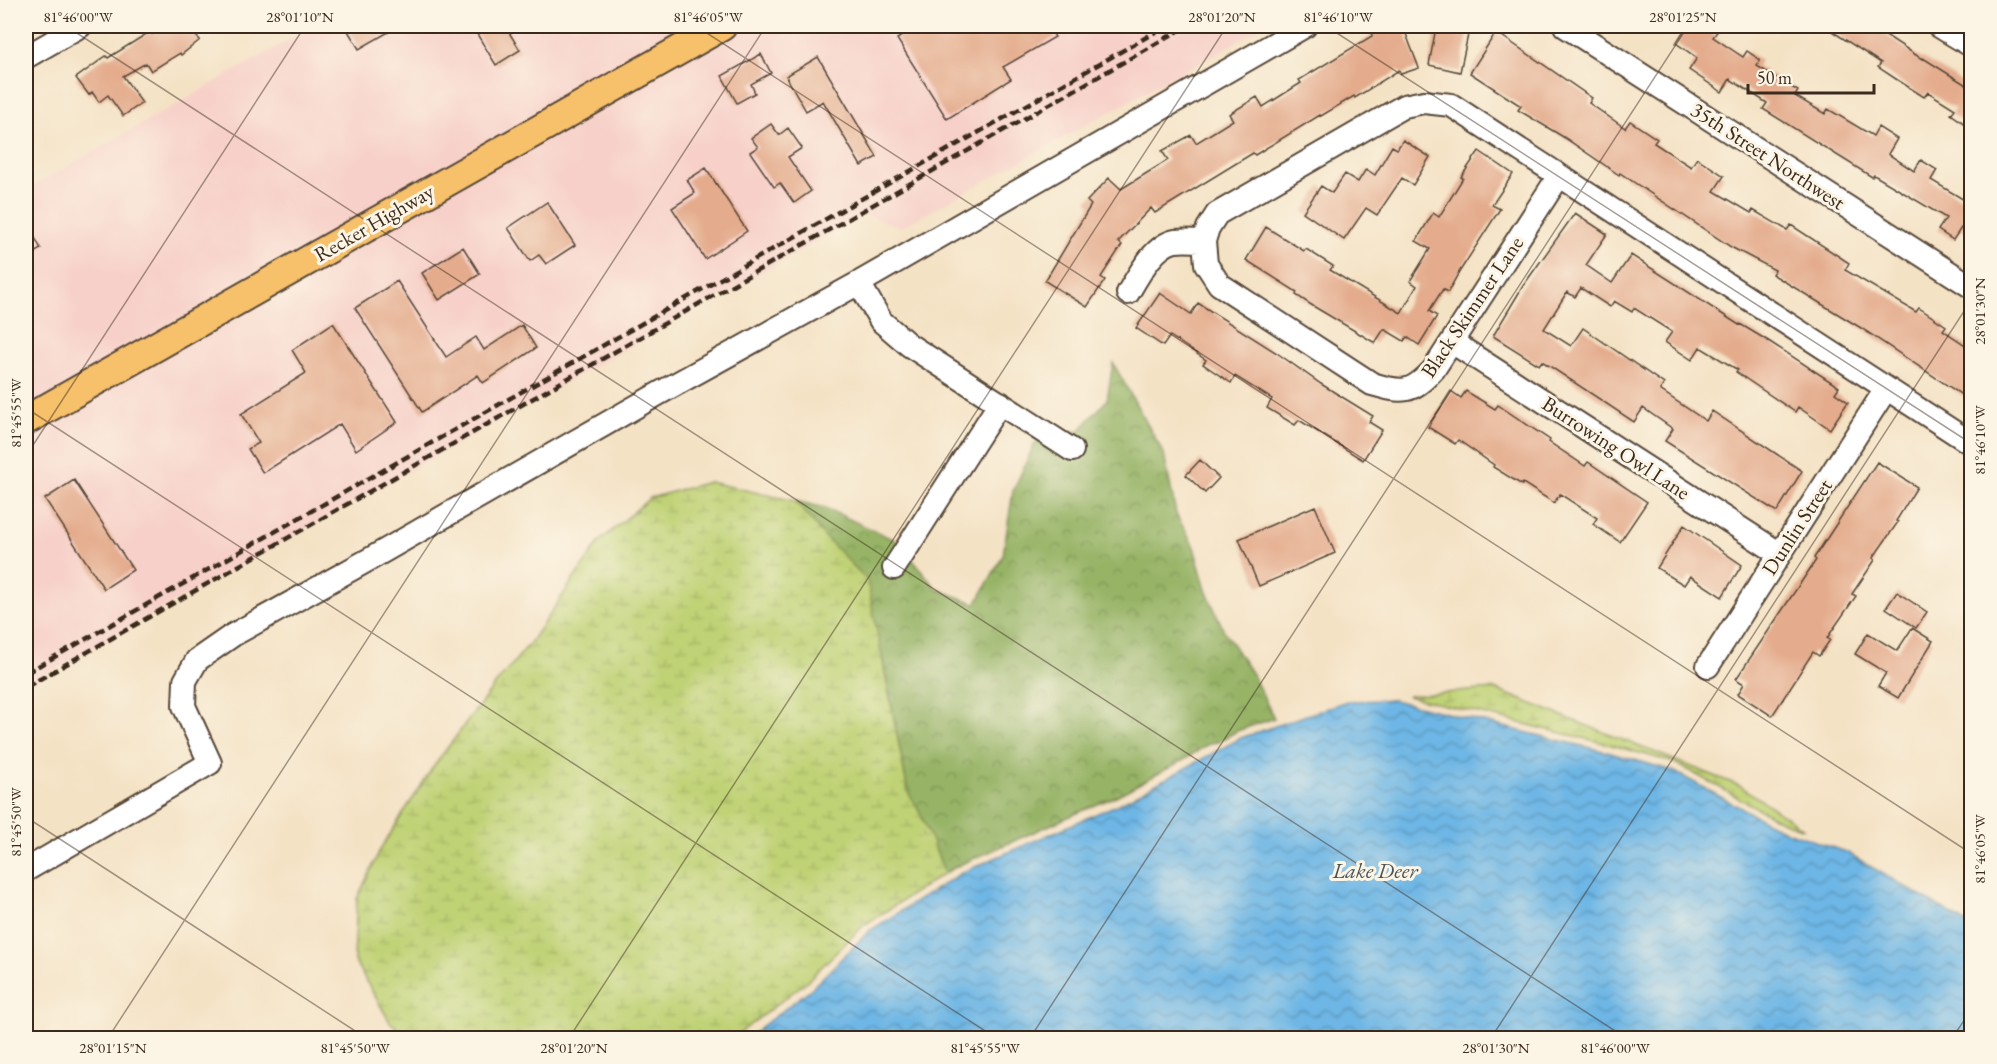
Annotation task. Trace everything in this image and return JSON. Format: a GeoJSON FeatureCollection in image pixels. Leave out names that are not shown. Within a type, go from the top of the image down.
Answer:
{"type":"FeatureCollection","features":[{"type":"Feature","properties":{"kind":"main road","name":"Recker Highway"},"geometry":{"type":"LineString","coordinates":[[26,420],[722,26]]}},
{"type":"Feature","properties":{"kind":"street"},"geometry":{"type":"LineString","coordinates":[[26,57],[52,32],[80,26]]}},
{"type":"Feature","properties":{"kind":"street"},"geometry":{"type":"LineString","coordinates":[[26,870],[210,763],[184,706],[185,681],[197,660],[224,641],[658,394],[859,283],[1305,26]]}},
{"type":"Feature","properties":{"kind":"street","name":"35th Street Northwest"},"geometry":{"type":"LineString","coordinates":[[1565,26],[1971,287]]}},
{"type":"Feature","properties":{"kind":"street"},"geometry":{"type":"LineString","coordinates":[[1939,26],[1971,46]]}},
{"type":"Feature","properties":{"kind":"street"},"geometry":{"type":"LineString","coordinates":[[1128,292],[1147,262],[1162,248],[1173,242],[1204,241],[1208,228],[1217,214],[1404,106],[1424,102],[1451,105],[1971,444]]}},
{"type":"Feature","properties":{"kind":"street","name":"Black Skimmer Lane"},"geometry":{"type":"LineString","coordinates":[[1204,241],[1206,264],[1219,284],[1372,384],[1396,391],[1420,385],[1434,369],[1559,176]]}},
{"type":"Feature","properties":{"kind":"street"},"geometry":{"type":"LineString","coordinates":[[859,283],[881,321],[909,345],[1072,450]]}},
{"type":"Feature","properties":{"kind":"street","name":"Burrowing Owl Lane"},"geometry":{"type":"LineString","coordinates":[[1452,342],[1780,554]]}},
{"type":"Feature","properties":{"kind":"street","name":"Dunlin Street"},"geometry":{"type":"LineString","coordinates":[[1708,666],[1886,389]]}},
{"type":"Feature","properties":{"kind":"street"},"geometry":{"type":"LineString","coordinates":[[894,568],[1000,403]]}},
{"type":"Feature","properties":{"kind":"shaded area"},"geometry":{"type":"Polygon","coordinates":[[[314,26],[702,26],[26,410],[26,190],[314,26]]]}},
{"type":"Feature","properties":{"kind":"shaded area"},"geometry":{"type":"Polygon","coordinates":[[[741,26],[1265,26],[902,227],[865,215],[26,686],[26,431],[741,26]]]}},
{"type":"Feature","properties":{"kind":"green space"},"geometry":{"type":"Polygon","coordinates":[[[1113,363],[1164,454],[1176,514],[1194,547],[1206,590],[1224,631],[1252,674],[1274,718],[1237,731],[1218,742],[1210,743],[1182,761],[1116,796],[945,873],[920,813],[908,792],[883,660],[822,534],[795,501],[825,508],[897,541],[937,589],[976,604],[1003,555],[1013,491],[1035,443],[1057,433],[1079,431],[1107,400],[1113,363]]]}},
{"type":"Feature","properties":{"kind":"green space"},"geometry":{"type":"Polygon","coordinates":[[[709,482],[795,501],[822,534],[867,580],[908,792],[920,813],[945,873],[864,925],[806,982],[733,1038],[409,1038],[390,1022],[354,960],[357,899],[381,848],[433,767],[494,686],[530,643],[600,541],[650,498],[709,482]]]}},
{"type":"Feature","properties":{"kind":"green space"},"geometry":{"type":"Polygon","coordinates":[[[1494,689],[1740,786],[1804,829],[1781,821],[1675,763],[1608,744],[1407,696],[1494,689]]]}},
{"type":"Feature","properties":{"kind":"water","name":"Lake Deer"},"geometry":{"type":"Polygon","coordinates":[[[1393,700],[1607,752],[1673,771],[1778,828],[1848,853],[1971,926],[1971,1038],[747,1038],[812,988],[869,931],[963,872],[1121,803],[1241,738],[1347,701],[1393,700]]]}},
{"type":"Feature","properties":{"kind":"building"},"geometry":{"type":"Polygon","coordinates":[[[165,26],[209,26],[196,36],[200,40],[181,55],[180,53],[151,71],[146,63],[123,76],[142,103],[123,116],[108,95],[99,102],[92,92],[89,95],[76,78],[106,56],[108,58],[151,31],[153,34],[165,26]]]}},
{"type":"Feature","properties":{"kind":"building"},"geometry":{"type":"Polygon","coordinates":[[[345,26],[399,26],[359,49],[345,26]]]}},
{"type":"Feature","properties":{"kind":"building"},"geometry":{"type":"Polygon","coordinates":[[[472,26],[505,26],[520,50],[496,65],[472,26]]]}},
{"type":"Feature","properties":{"kind":"building"},"geometry":{"type":"Polygon","coordinates":[[[917,26],[1048,26],[1055,37],[1003,67],[1011,79],[947,119],[897,39],[917,26]]]}},
{"type":"Feature","properties":{"kind":"building"},"geometry":{"type":"Polygon","coordinates":[[[1386,26],[1403,26],[1419,68],[1401,74],[1399,70],[1255,155],[1253,153],[1155,213],[1151,208],[1118,242],[1122,245],[1101,277],[1105,280],[1087,307],[1045,281],[1091,205],[1087,201],[1109,178],[1121,189],[1168,160],[1162,151],[1191,135],[1196,143],[1233,120],[1229,114],[1257,97],[1263,107],[1301,83],[1299,80],[1372,36],[1371,31],[1386,26]]]}},
{"type":"Feature","properties":{"kind":"building"},"geometry":{"type":"Polygon","coordinates":[[[1447,26],[1469,30],[1460,72],[1429,65],[1436,27],[1447,29],[1447,26]]]}},
{"type":"Feature","properties":{"kind":"building"},"geometry":{"type":"Polygon","coordinates":[[[1687,26],[1721,26],[1713,37],[1743,57],[1747,51],[1760,60],[1757,66],[1798,91],[1795,96],[1825,114],[1828,109],[1873,136],[1878,127],[1897,139],[1888,154],[1914,171],[1921,160],[1937,170],[1931,180],[1971,204],[1971,234],[1961,228],[1953,240],[1938,230],[1946,218],[1874,175],[1872,177],[1763,109],[1767,103],[1730,79],[1722,92],[1689,70],[1697,58],[1676,43],[1687,26]]]}},
{"type":"Feature","properties":{"kind":"building"},"geometry":{"type":"Polygon","coordinates":[[[1824,26],[1872,26],[1971,88],[1971,128],[1951,114],[1955,109],[1928,92],[1924,97],[1878,67],[1881,63],[1824,26]]]}},
{"type":"Feature","properties":{"kind":"building"},"geometry":{"type":"Polygon","coordinates":[[[1496,32],[1592,98],[1589,103],[1625,128],[1630,121],[1657,139],[1654,143],[1691,167],[1697,158],[1724,176],[1714,191],[1751,213],[1753,210],[1787,230],[1791,225],[1849,263],[1845,270],[1916,312],[1919,308],[1946,326],[1943,330],[1971,349],[1971,401],[1861,328],[1772,274],[1775,270],[1731,247],[1620,173],[1619,175],[1565,138],[1518,110],[1521,106],[1470,73],[1496,32]]]}},
{"type":"Feature","properties":{"kind":"building"},"geometry":{"type":"Polygon","coordinates":[[[761,54],[771,73],[751,84],[755,93],[737,103],[722,76],[761,54]]]}},
{"type":"Feature","properties":{"kind":"building"},"geometry":{"type":"Polygon","coordinates":[[[818,57],[877,157],[861,166],[823,101],[806,111],[786,76],[818,57]]]}},
{"type":"Feature","properties":{"kind":"building"},"geometry":{"type":"Polygon","coordinates":[[[771,124],[779,135],[788,128],[802,148],[788,157],[811,191],[794,203],[780,183],[774,187],[750,152],[758,147],[751,138],[771,124]]]}},
{"type":"Feature","properties":{"kind":"building"},"geometry":{"type":"Polygon","coordinates":[[[1403,140],[1430,157],[1413,185],[1402,178],[1377,215],[1366,208],[1344,240],[1303,212],[1321,186],[1332,193],[1345,174],[1358,182],[1366,169],[1375,175],[1392,146],[1397,149],[1403,140]]]}},
{"type":"Feature","properties":{"kind":"building"},"geometry":{"type":"Polygon","coordinates":[[[1479,151],[1513,174],[1492,205],[1500,209],[1448,292],[1443,289],[1429,311],[1437,316],[1419,345],[1407,337],[1404,341],[1384,329],[1375,343],[1313,306],[1296,295],[1297,292],[1246,260],[1266,227],[1333,266],[1330,270],[1401,313],[1417,286],[1410,281],[1430,249],[1416,241],[1433,213],[1439,217],[1463,178],[1461,177],[1479,151]]]}},
{"type":"Feature","properties":{"kind":"building"},"geometry":{"type":"Polygon","coordinates":[[[706,168],[747,231],[705,259],[672,208],[695,193],[687,180],[706,168]]]}},
{"type":"Feature","properties":{"kind":"building"},"geometry":{"type":"Polygon","coordinates":[[[547,202],[575,245],[546,264],[539,255],[530,261],[508,228],[547,202]]]}},
{"type":"Feature","properties":{"kind":"building"},"geometry":{"type":"Polygon","coordinates":[[[1575,213],[1607,234],[1586,265],[1612,283],[1631,255],[1839,387],[1835,393],[1848,402],[1830,429],[1798,407],[1795,412],[1736,372],[1738,370],[1700,347],[1692,360],[1665,342],[1672,332],[1634,308],[1632,312],[1614,301],[1610,307],[1581,288],[1575,297],[1567,292],[1544,329],[1571,346],[1583,328],[1664,384],[1660,390],[1706,421],[1712,411],[1802,471],[1777,512],[1665,441],[1673,429],[1643,408],[1634,422],[1542,361],[1539,365],[1493,336],[1523,286],[1575,213]]]}},
{"type":"Feature","properties":{"kind":"building"},"geometry":{"type":"Polygon","coordinates":[[[26,221],[41,249],[26,257],[26,221]]]}},
{"type":"Feature","properties":{"kind":"building"},"geometry":{"type":"Polygon","coordinates":[[[463,247],[480,274],[439,300],[422,273],[463,247]]]}},
{"type":"Feature","properties":{"kind":"building"},"geometry":{"type":"Polygon","coordinates":[[[397,281],[446,357],[476,337],[484,350],[522,325],[536,348],[483,383],[478,375],[422,412],[355,308],[397,281]]]}},
{"type":"Feature","properties":{"kind":"building"},"geometry":{"type":"Polygon","coordinates":[[[1160,293],[1191,314],[1198,303],[1373,416],[1369,422],[1382,430],[1363,460],[1299,420],[1295,425],[1267,408],[1272,399],[1235,376],[1231,383],[1203,364],[1206,360],[1170,336],[1163,346],[1136,328],[1160,293]]]}},
{"type":"Feature","properties":{"kind":"building"},"geometry":{"type":"Polygon","coordinates":[[[333,323],[397,422],[356,450],[340,424],[263,473],[248,449],[259,443],[241,414],[306,373],[292,350],[333,323]]]}},
{"type":"Feature","properties":{"kind":"building"},"geometry":{"type":"Polygon","coordinates":[[[1451,391],[1461,398],[1466,391],[1495,409],[1498,405],[1585,466],[1588,462],[1647,502],[1620,542],[1593,524],[1597,518],[1560,494],[1554,503],[1493,467],[1494,465],[1458,440],[1455,444],[1428,427],[1451,391]]]}},
{"type":"Feature","properties":{"kind":"building"},"geometry":{"type":"Polygon","coordinates":[[[1200,460],[1219,478],[1205,493],[1186,475],[1200,460]]]}},
{"type":"Feature","properties":{"kind":"building"},"geometry":{"type":"Polygon","coordinates":[[[1877,462],[1917,487],[1896,521],[1898,522],[1873,558],[1875,560],[1852,594],[1856,596],[1827,638],[1830,640],[1819,656],[1813,652],[1772,716],[1738,694],[1744,684],[1736,679],[1816,560],[1814,558],[1877,462]]]}},
{"type":"Feature","properties":{"kind":"building"},"geometry":{"type":"Polygon","coordinates":[[[74,480],[133,570],[104,589],[45,499],[74,480]]]}},
{"type":"Feature","properties":{"kind":"building"},"geometry":{"type":"Polygon","coordinates":[[[1315,506],[1335,553],[1259,586],[1239,539],[1315,506]]]}},
{"type":"Feature","properties":{"kind":"building"},"geometry":{"type":"Polygon","coordinates":[[[1684,525],[1742,565],[1722,597],[1690,576],[1684,585],[1657,568],[1684,525]]]}},
{"type":"Feature","properties":{"kind":"building"},"geometry":{"type":"Polygon","coordinates":[[[1897,592],[1927,612],[1916,628],[1886,608],[1897,592]]]}},
{"type":"Feature","properties":{"kind":"building"},"geometry":{"type":"Polygon","coordinates":[[[1912,628],[1933,641],[1898,698],[1878,686],[1886,673],[1855,654],[1868,633],[1897,651],[1912,628]]]}},
{"type":"Feature","properties":{"kind":"railway"},"geometry":{"type":"LineString","coordinates":[[26,673],[1166,26]]}},
{"type":"Feature","properties":{"kind":"railway"},"geometry":{"type":"LineString","coordinates":[[26,687],[1187,26]]}}]}
